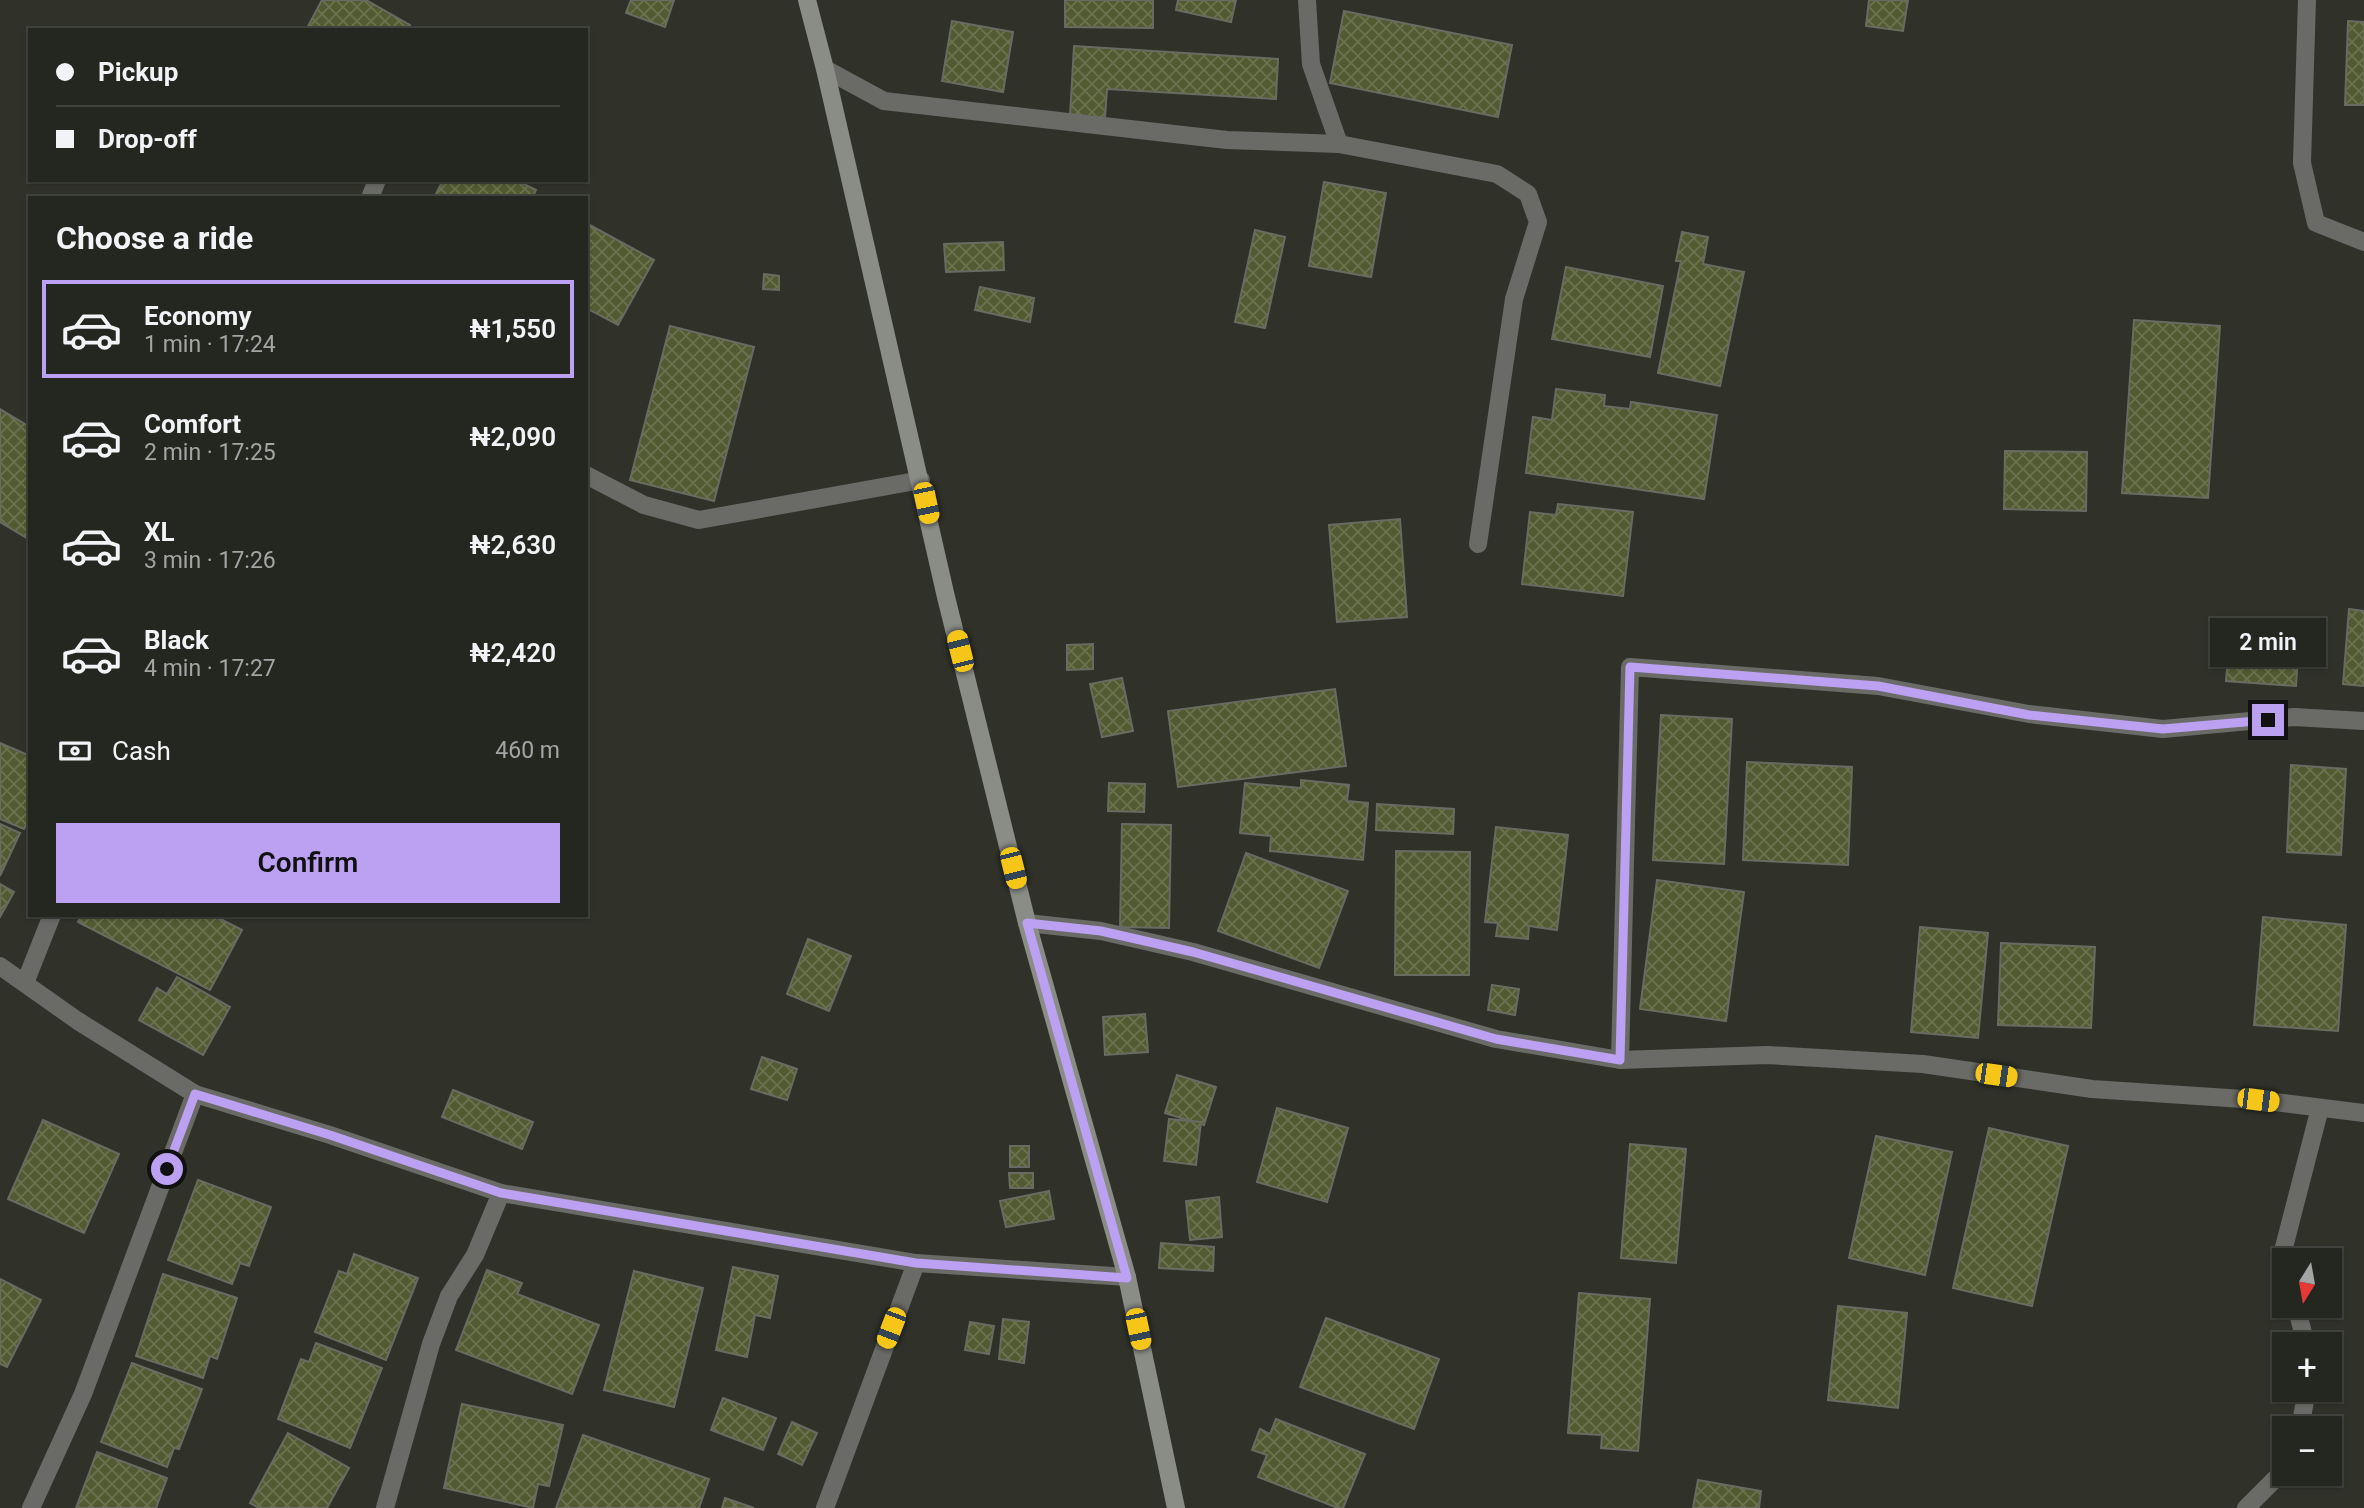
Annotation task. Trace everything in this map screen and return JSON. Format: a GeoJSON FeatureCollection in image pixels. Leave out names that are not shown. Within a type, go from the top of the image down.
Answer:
{"type":"FeatureCollection","features":[{"type":"Feature","properties":{"kind":"main road"},"geometry":{"type":"LineString","coordinates":[[807,0],[921,480],[946,597],[1027,923],[1127,1278],[1176,1508]]}},
{"type":"Feature","properties":{"kind":"street"},"geometry":{"type":"LineString","coordinates":[[1307,0],[1311,64],[1339,144]]}},
{"type":"Feature","properties":{"kind":"street"},"geometry":{"type":"LineString","coordinates":[[2307,0],[2302,163],[2316,223],[2364,242]]}},
{"type":"Feature","properties":{"kind":"street"},"geometry":{"type":"LineString","coordinates":[[825,69],[884,101],[1227,140],[1339,144],[1497,174],[1528,194],[1538,222],[1514,299],[1478,544]]}},
{"type":"Feature","properties":{"kind":"street"},"geometry":{"type":"LineString","coordinates":[[588,476],[644,505],[699,520],[921,480]]}},
{"type":"Feature","properties":{"kind":"street"},"geometry":{"type":"LineString","coordinates":[[1620,1060],[1630,667],[1878,686],[2029,715],[2163,729],[2294,717],[2364,721]]}},
{"type":"Feature","properties":{"kind":"street"},"geometry":{"type":"LineString","coordinates":[[25,983],[51,917]]}},
{"type":"Feature","properties":{"kind":"street"},"geometry":{"type":"LineString","coordinates":[[1027,923],[1101,931],[1193,952],[1496,1039],[1620,1060],[1767,1055],[1923,1064],[2092,1089],[2258,1100],[2364,1113]]}},
{"type":"Feature","properties":{"kind":"street"},"geometry":{"type":"LineString","coordinates":[[0,966],[78,1021],[195,1094],[330,1135],[501,1193],[916,1263],[1127,1278]]}},
{"type":"Feature","properties":{"kind":"street"},"geometry":{"type":"LineString","coordinates":[[31,1508],[83,1394],[195,1094]]}},
{"type":"Feature","properties":{"kind":"street"},"geometry":{"type":"LineString","coordinates":[[2284,1248],[2320,1108]]}},
{"type":"Feature","properties":{"kind":"street"},"geometry":{"type":"LineString","coordinates":[[385,1508],[431,1345],[449,1296],[475,1255],[501,1193]]}},
{"type":"Feature","properties":{"kind":"street"},"geometry":{"type":"LineString","coordinates":[[825,1508],[916,1263]]}},
{"type":"Feature","properties":{"kind":"street"},"geometry":{"type":"LineString","coordinates":[[2246,1508],[2272,1482]]}},
{"type":"Feature","properties":{"kind":"building"},"geometry":{"type":"Polygon","coordinates":[[[322,0],[366,0],[410,25],[408,28],[307,28],[322,0]]]}},
{"type":"Feature","properties":{"kind":"building"},"geometry":{"type":"Polygon","coordinates":[[[631,0],[674,0],[665,27],[626,13],[631,0]]]}},
{"type":"Feature","properties":{"kind":"building"},"geometry":{"type":"Polygon","coordinates":[[[1065,0],[1153,0],[1153,28],[1065,27],[1065,0]]]}},
{"type":"Feature","properties":{"kind":"building"},"geometry":{"type":"Polygon","coordinates":[[[1178,0],[1236,0],[1231,22],[1176,10],[1178,0]]]}},
{"type":"Feature","properties":{"kind":"building"},"geometry":{"type":"Polygon","coordinates":[[[1869,0],[1908,0],[1903,31],[1866,26],[1869,0]]]}},
{"type":"Feature","properties":{"kind":"building"},"geometry":{"type":"Polygon","coordinates":[[[1344,11],[1512,45],[1498,117],[1330,83],[1344,11]]]}},
{"type":"Feature","properties":{"kind":"building"},"geometry":{"type":"Polygon","coordinates":[[[952,21],[1013,32],[1003,92],[942,81],[952,21]]]}},
{"type":"Feature","properties":{"kind":"building"},"geometry":{"type":"Polygon","coordinates":[[[2348,21],[2364,22],[2364,105],[2345,105],[2348,21]]]}},
{"type":"Feature","properties":{"kind":"building"},"geometry":{"type":"Polygon","coordinates":[[[1074,46],[1278,59],[1276,99],[1107,89],[1105,118],[1070,116],[1074,46]]]}},
{"type":"Feature","properties":{"kind":"building"},"geometry":{"type":"Polygon","coordinates":[[[442,182],[520,182],[536,190],[533,196],[435,196],[442,182]]]}},
{"type":"Feature","properties":{"kind":"building"},"geometry":{"type":"Polygon","coordinates":[[[1324,182],[1386,193],[1371,277],[1309,266],[1324,182]]]}},
{"type":"Feature","properties":{"kind":"building"},"geometry":{"type":"Polygon","coordinates":[[[588,224],[654,260],[618,325],[588,309],[588,224]]]}},
{"type":"Feature","properties":{"kind":"building"},"geometry":{"type":"Polygon","coordinates":[[[1255,230],[1285,237],[1265,328],[1235,322],[1255,230]]]}},
{"type":"Feature","properties":{"kind":"building"},"geometry":{"type":"Polygon","coordinates":[[[1682,232],[1708,237],[1703,264],[1744,272],[1720,386],[1658,373],[1681,261],[1676,261],[1682,232]]]}},
{"type":"Feature","properties":{"kind":"building"},"geometry":{"type":"Polygon","coordinates":[[[1003,242],[1004,270],[946,272],[944,244],[1003,242]]]}},
{"type":"Feature","properties":{"kind":"building"},"geometry":{"type":"Polygon","coordinates":[[[1566,267],[1663,286],[1650,357],[1552,339],[1566,267]]]}},
{"type":"Feature","properties":{"kind":"building"},"geometry":{"type":"Polygon","coordinates":[[[764,274],[779,276],[779,290],[763,289],[764,274]]]}},
{"type":"Feature","properties":{"kind":"building"},"geometry":{"type":"Polygon","coordinates":[[[980,287],[1034,298],[1030,322],[975,310],[980,287]]]}},
{"type":"Feature","properties":{"kind":"building"},"geometry":{"type":"Polygon","coordinates":[[[2134,320],[2220,326],[2208,498],[2122,493],[2134,320]]]}},
{"type":"Feature","properties":{"kind":"building"},"geometry":{"type":"Polygon","coordinates":[[[670,326],[754,347],[714,501],[630,480],[670,326]]]}},
{"type":"Feature","properties":{"kind":"building"},"geometry":{"type":"Polygon","coordinates":[[[1556,389],[1605,395],[1604,406],[1630,409],[1631,402],[1717,415],[1704,499],[1526,473],[1533,417],[1552,420],[1556,389]]]}},
{"type":"Feature","properties":{"kind":"building"},"geometry":{"type":"Polygon","coordinates":[[[0,409],[28,426],[28,539],[0,522],[0,409]]]}},
{"type":"Feature","properties":{"kind":"building"},"geometry":{"type":"Polygon","coordinates":[[[2005,451],[2087,452],[2086,511],[2004,509],[2005,451]]]}},
{"type":"Feature","properties":{"kind":"building"},"geometry":{"type":"Polygon","coordinates":[[[1558,504],[1633,512],[1623,596],[1522,584],[1530,512],[1556,515],[1558,504]]]}},
{"type":"Feature","properties":{"kind":"building"},"geometry":{"type":"Polygon","coordinates":[[[1400,519],[1407,617],[1337,622],[1329,525],[1400,519]]]}},
{"type":"Feature","properties":{"kind":"building"},"geometry":{"type":"Polygon","coordinates":[[[2349,609],[2364,611],[2364,686],[2343,684],[2349,609]]]}},
{"type":"Feature","properties":{"kind":"building"},"geometry":{"type":"Polygon","coordinates":[[[2230,635],[2299,641],[2296,686],[2226,681],[2230,635]]]}},
{"type":"Feature","properties":{"kind":"building"},"geometry":{"type":"Polygon","coordinates":[[[1093,644],[1093,669],[1067,670],[1067,645],[1093,644]]]}},
{"type":"Feature","properties":{"kind":"building"},"geometry":{"type":"Polygon","coordinates":[[[1122,678],[1133,731],[1102,737],[1090,684],[1122,678]]]}},
{"type":"Feature","properties":{"kind":"building"},"geometry":{"type":"Polygon","coordinates":[[[1335,689],[1346,766],[1178,787],[1168,711],[1335,689]]]}},
{"type":"Feature","properties":{"kind":"building"},"geometry":{"type":"Polygon","coordinates":[[[1661,715],[1732,719],[1724,864],[1653,860],[1661,715]]]}},
{"type":"Feature","properties":{"kind":"building"},"geometry":{"type":"Polygon","coordinates":[[[0,743],[28,755],[28,821],[24,829],[0,819],[0,743]]]}},
{"type":"Feature","properties":{"kind":"building"},"geometry":{"type":"Polygon","coordinates":[[[1747,762],[1852,767],[1848,865],[1743,860],[1747,762]]]}},
{"type":"Feature","properties":{"kind":"building"},"geometry":{"type":"Polygon","coordinates":[[[2291,765],[2346,769],[2341,855],[2287,852],[2291,765]]]}},
{"type":"Feature","properties":{"kind":"building"},"geometry":{"type":"Polygon","coordinates":[[[1301,780],[1349,785],[1347,801],[1368,803],[1363,860],[1270,851],[1271,836],[1240,833],[1245,783],[1301,788],[1301,780]]]}},
{"type":"Feature","properties":{"kind":"building"},"geometry":{"type":"Polygon","coordinates":[[[1109,783],[1145,784],[1144,812],[1108,811],[1109,783]]]}},
{"type":"Feature","properties":{"kind":"building"},"geometry":{"type":"Polygon","coordinates":[[[1377,804],[1454,809],[1453,834],[1376,830],[1377,804]]]}},
{"type":"Feature","properties":{"kind":"building"},"geometry":{"type":"Polygon","coordinates":[[[0,824],[20,833],[0,876],[0,824]]]}},
{"type":"Feature","properties":{"kind":"building"},"geometry":{"type":"Polygon","coordinates":[[[1122,824],[1171,825],[1169,928],[1120,927],[1122,824]]]}},
{"type":"Feature","properties":{"kind":"building"},"geometry":{"type":"Polygon","coordinates":[[[1496,827],[1568,835],[1557,930],[1529,926],[1528,939],[1496,936],[1498,923],[1485,922],[1496,827]]]}},
{"type":"Feature","properties":{"kind":"building"},"geometry":{"type":"Polygon","coordinates":[[[1396,851],[1470,852],[1469,975],[1395,975],[1396,851]]]}},
{"type":"Feature","properties":{"kind":"building"},"geometry":{"type":"Polygon","coordinates":[[[1246,853],[1348,891],[1319,968],[1218,931],[1246,853]]]}},
{"type":"Feature","properties":{"kind":"building"},"geometry":{"type":"Polygon","coordinates":[[[1657,880],[1744,892],[1726,1021],[1640,1009],[1657,880]]]}},
{"type":"Feature","properties":{"kind":"building"},"geometry":{"type":"Polygon","coordinates":[[[0,884],[14,892],[0,917],[0,884]]]}},
{"type":"Feature","properties":{"kind":"building"},"geometry":{"type":"Polygon","coordinates":[[[80,917],[217,917],[242,930],[210,990],[78,922],[80,917]]]}},
{"type":"Feature","properties":{"kind":"building"},"geometry":{"type":"Polygon","coordinates":[[[2263,917],[2346,925],[2338,1031],[2254,1025],[2263,917]]]}},
{"type":"Feature","properties":{"kind":"building"},"geometry":{"type":"Polygon","coordinates":[[[1920,927],[1988,933],[1978,1038],[1911,1032],[1920,927]]]}},
{"type":"Feature","properties":{"kind":"building"},"geometry":{"type":"Polygon","coordinates":[[[808,939],[851,956],[829,1011],[787,994],[808,939]]]}},
{"type":"Feature","properties":{"kind":"building"},"geometry":{"type":"Polygon","coordinates":[[[2001,943],[2095,947],[2091,1028],[1998,1025],[2001,943]]]}},
{"type":"Feature","properties":{"kind":"building"},"geometry":{"type":"Polygon","coordinates":[[[177,977],[230,1007],[203,1055],[139,1020],[157,988],[167,994],[177,977]]]}},
{"type":"Feature","properties":{"kind":"building"},"geometry":{"type":"Polygon","coordinates":[[[1492,985],[1519,989],[1515,1015],[1488,1010],[1492,985]]]}},
{"type":"Feature","properties":{"kind":"building"},"geometry":{"type":"Polygon","coordinates":[[[1145,1014],[1148,1052],[1105,1055],[1103,1017],[1145,1014]]]}},
{"type":"Feature","properties":{"kind":"building"},"geometry":{"type":"Polygon","coordinates":[[[762,1057],[797,1069],[787,1100],[751,1089],[762,1057]]]}},
{"type":"Feature","properties":{"kind":"building"},"geometry":{"type":"Polygon","coordinates":[[[1177,1075],[1216,1087],[1204,1125],[1165,1113],[1177,1075]]]}},
{"type":"Feature","properties":{"kind":"building"},"geometry":{"type":"Polygon","coordinates":[[[453,1090],[533,1122],[522,1149],[442,1117],[453,1090]]]}},
{"type":"Feature","properties":{"kind":"building"},"geometry":{"type":"Polygon","coordinates":[[[1277,1108],[1348,1128],[1327,1202],[1257,1182],[1277,1108]]]}},
{"type":"Feature","properties":{"kind":"building"},"geometry":{"type":"Polygon","coordinates":[[[1169,1119],[1201,1122],[1196,1165],[1164,1161],[1169,1119]]]}},
{"type":"Feature","properties":{"kind":"building"},"geometry":{"type":"Polygon","coordinates":[[[43,1120],[119,1154],[84,1233],[8,1199],[43,1120]]]}},
{"type":"Feature","properties":{"kind":"building"},"geometry":{"type":"Polygon","coordinates":[[[1989,1128],[2068,1146],[2032,1306],[1953,1288],[1989,1128]]]}},
{"type":"Feature","properties":{"kind":"building"},"geometry":{"type":"Polygon","coordinates":[[[1876,1136],[1952,1152],[1925,1275],[1849,1258],[1876,1136]]]}},
{"type":"Feature","properties":{"kind":"building"},"geometry":{"type":"Polygon","coordinates":[[[1630,1144],[1686,1149],[1676,1263],[1621,1258],[1630,1144]]]}},
{"type":"Feature","properties":{"kind":"building"},"geometry":{"type":"Polygon","coordinates":[[[1010,1146],[1029,1146],[1029,1167],[1010,1167],[1010,1146]]]}},
{"type":"Feature","properties":{"kind":"building"},"geometry":{"type":"Polygon","coordinates":[[[1009,1173],[1033,1173],[1033,1188],[1010,1188],[1009,1173]]]}},
{"type":"Feature","properties":{"kind":"building"},"geometry":{"type":"Polygon","coordinates":[[[198,1180],[271,1207],[249,1266],[240,1263],[232,1284],[168,1260],[198,1180]]]}},
{"type":"Feature","properties":{"kind":"building"},"geometry":{"type":"Polygon","coordinates":[[[1049,1191],[1054,1219],[1006,1227],[1000,1201],[1049,1191]]]}},
{"type":"Feature","properties":{"kind":"building"},"geometry":{"type":"Polygon","coordinates":[[[1219,1197],[1222,1237],[1190,1240],[1186,1201],[1219,1197]]]}},
{"type":"Feature","properties":{"kind":"building"},"geometry":{"type":"Polygon","coordinates":[[[1161,1243],[1214,1247],[1213,1271],[1159,1268],[1161,1243]]]}},
{"type":"Feature","properties":{"kind":"building"},"geometry":{"type":"Polygon","coordinates":[[[354,1254],[418,1278],[386,1360],[315,1332],[339,1271],[347,1274],[354,1254]]]}},
{"type":"Feature","properties":{"kind":"building"},"geometry":{"type":"Polygon","coordinates":[[[733,1267],[778,1276],[770,1318],[755,1315],[747,1357],[716,1350],[733,1267]]]}},
{"type":"Feature","properties":{"kind":"building"},"geometry":{"type":"Polygon","coordinates":[[[487,1270],[522,1283],[517,1294],[599,1325],[572,1394],[456,1350],[487,1270]]]}},
{"type":"Feature","properties":{"kind":"building"},"geometry":{"type":"Polygon","coordinates":[[[634,1271],[703,1288],[674,1407],[604,1390],[634,1271]]]}},
{"type":"Feature","properties":{"kind":"building"},"geometry":{"type":"Polygon","coordinates":[[[163,1274],[237,1298],[217,1359],[210,1356],[203,1378],[136,1356],[163,1274]]]}},
{"type":"Feature","properties":{"kind":"building"},"geometry":{"type":"Polygon","coordinates":[[[0,1279],[41,1300],[7,1367],[0,1364],[0,1279]]]}},
{"type":"Feature","properties":{"kind":"building"},"geometry":{"type":"Polygon","coordinates":[[[1579,1293],[1650,1299],[1638,1451],[1601,1448],[1602,1435],[1568,1433],[1579,1293]]]}},
{"type":"Feature","properties":{"kind":"building"},"geometry":{"type":"Polygon","coordinates":[[[1838,1306],[1907,1313],[1898,1408],[1828,1400],[1838,1306]]]}},
{"type":"Feature","properties":{"kind":"building"},"geometry":{"type":"Polygon","coordinates":[[[1326,1318],[1439,1359],[1414,1429],[1300,1387],[1326,1318]]]}},
{"type":"Feature","properties":{"kind":"building"},"geometry":{"type":"Polygon","coordinates":[[[1003,1319],[1029,1322],[1024,1363],[999,1359],[1003,1319]]]}},
{"type":"Feature","properties":{"kind":"building"},"geometry":{"type":"Polygon","coordinates":[[[970,1322],[994,1326],[989,1354],[965,1350],[970,1322]]]}},
{"type":"Feature","properties":{"kind":"building"},"geometry":{"type":"Polygon","coordinates":[[[316,1343],[382,1368],[350,1448],[278,1419],[301,1359],[309,1362],[316,1343]]]}},
{"type":"Feature","properties":{"kind":"building"},"geometry":{"type":"Polygon","coordinates":[[[132,1363],[202,1389],[179,1449],[174,1448],[167,1467],[101,1442],[132,1363]]]}},
{"type":"Feature","properties":{"kind":"building"},"geometry":{"type":"Polygon","coordinates":[[[723,1398],[776,1418],[763,1450],[711,1430],[723,1398]]]}},
{"type":"Feature","properties":{"kind":"building"},"geometry":{"type":"Polygon","coordinates":[[[462,1404],[563,1425],[549,1486],[538,1484],[533,1508],[444,1488],[462,1404]]]}},
{"type":"Feature","properties":{"kind":"building"},"geometry":{"type":"Polygon","coordinates":[[[1276,1419],[1365,1454],[1343,1508],[1258,1477],[1267,1455],[1252,1450],[1260,1429],[1270,1434],[1276,1419]]]}},
{"type":"Feature","properties":{"kind":"building"},"geometry":{"type":"Polygon","coordinates":[[[792,1422],[817,1433],[802,1465],[778,1454],[792,1422]]]}},
{"type":"Feature","properties":{"kind":"building"},"geometry":{"type":"Polygon","coordinates":[[[288,1433],[349,1468],[327,1508],[259,1508],[250,1503],[288,1433]]]}},
{"type":"Feature","properties":{"kind":"building"},"geometry":{"type":"Polygon","coordinates":[[[583,1435],[709,1479],[699,1508],[556,1508],[583,1435]]]}},
{"type":"Feature","properties":{"kind":"building"},"geometry":{"type":"Polygon","coordinates":[[[97,1452],[167,1478],[156,1508],[76,1508],[97,1452]]]}},
{"type":"Feature","properties":{"kind":"building"},"geometry":{"type":"Polygon","coordinates":[[[1698,1480],[1761,1491],[1759,1508],[1693,1508],[1698,1480]]]}},
{"type":"Feature","properties":{"kind":"building"},"geometry":{"type":"Polygon","coordinates":[[[725,1498],[754,1508],[722,1508],[725,1498]]]}},
{"type":"Feature","properties":{"kind":"route"},"geometry":{"type":"LineString","coordinates":[[167,1169],[195,1094],[330,1135],[501,1193],[916,1263],[1127,1278],[1027,923],[1101,931],[1193,952],[1496,1039],[1620,1060],[1630,667],[1878,686],[2029,715],[2163,729],[2268,720]]}}]}
